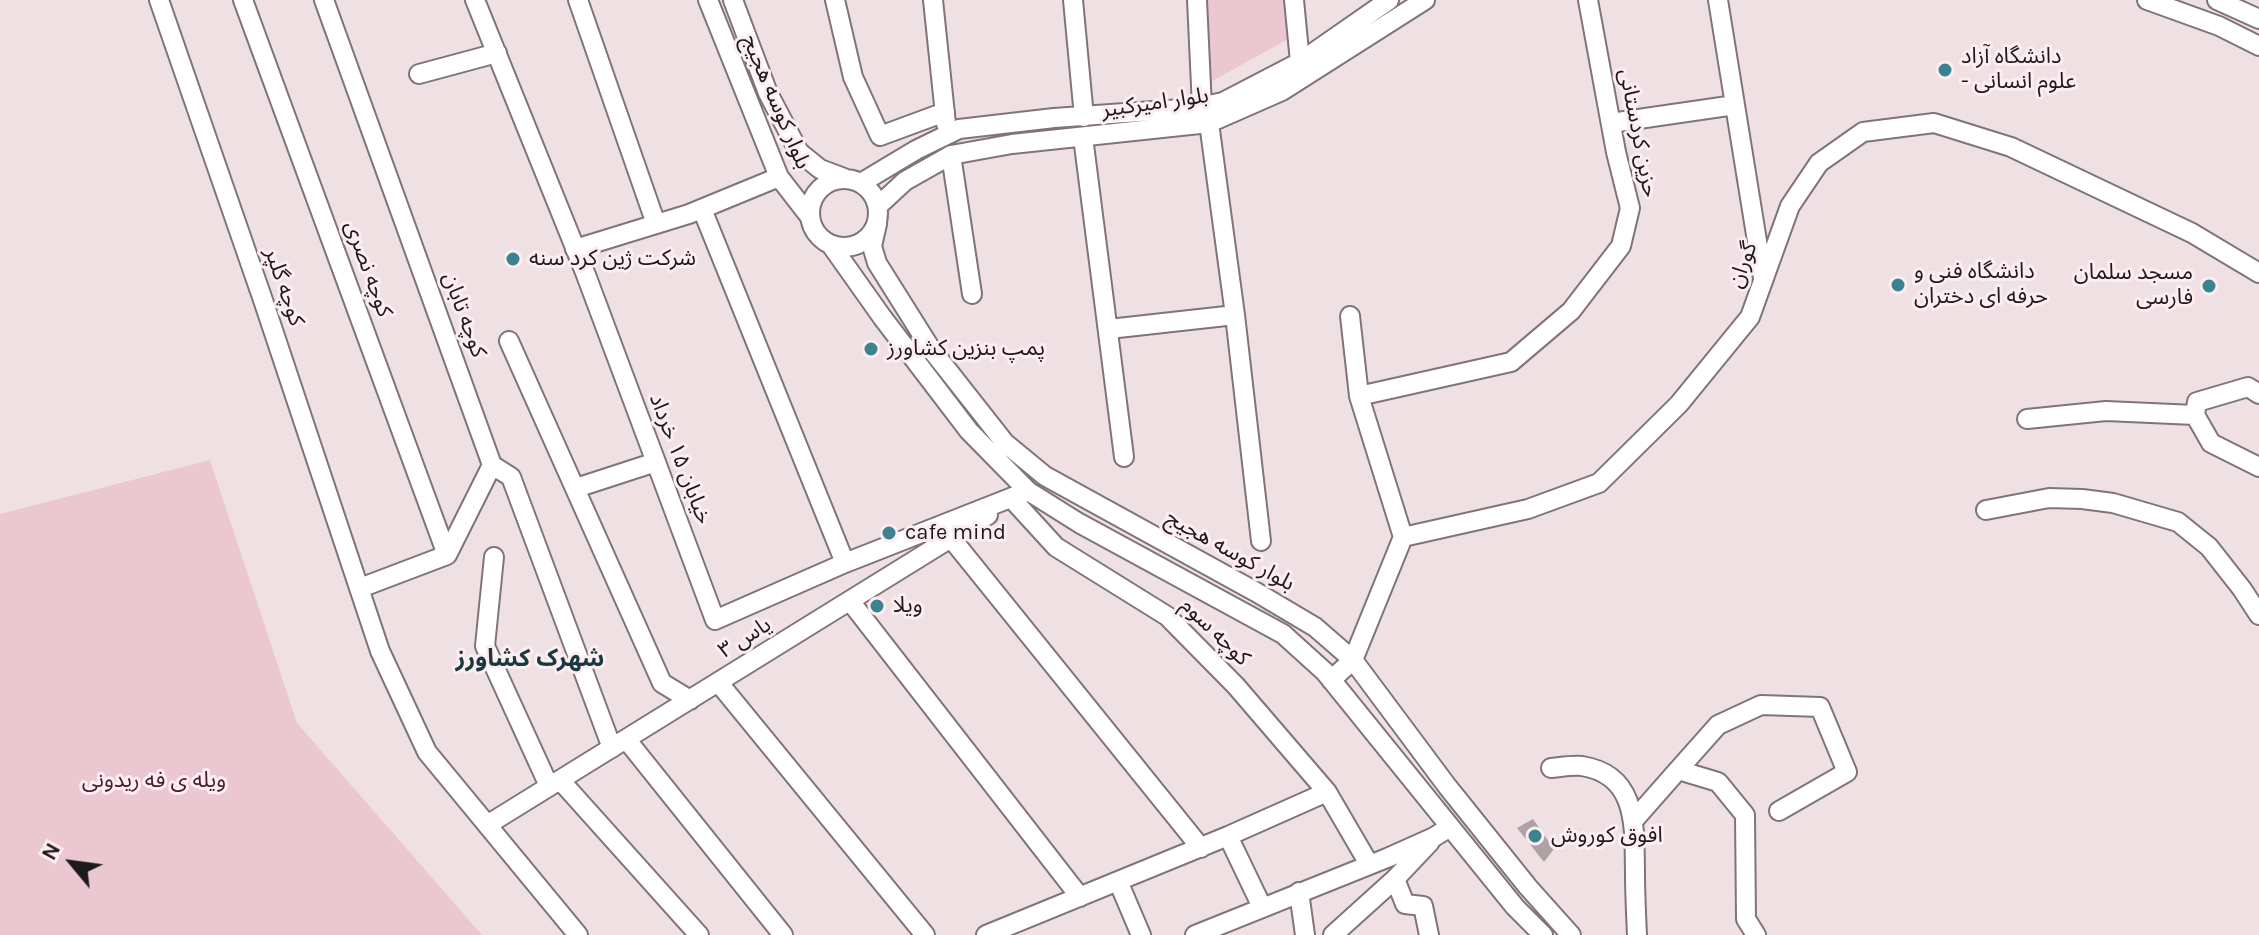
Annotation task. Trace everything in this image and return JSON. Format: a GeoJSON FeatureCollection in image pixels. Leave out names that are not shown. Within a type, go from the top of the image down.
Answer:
{"type":"FeatureCollection","features":[{"type":"Feature","properties":{"kind":"street","name":"کوچه نصری"},"geometry":{"type":"LineString","coordinates":[[243,0],[447,555]]}},
{"type":"Feature","properties":{"kind":"street","name":"کوچه تابان"},"geometry":{"type":"LineString","coordinates":[[324,0],[492,465]]}},
{"type":"Feature","properties":{"kind":"street","name":"خیابان ۱۵ خرداد"},"geometry":{"type":"LineString","coordinates":[[475,0],[575,249],[715,620],[845,563],[1021,495]]}},
{"type":"Feature","properties":{"kind":"street"},"geometry":{"type":"LineString","coordinates":[[578,0],[656,224]]}},
{"type":"Feature","properties":{"kind":"street","name":"بلوار کوسه هجیج"},"geometry":{"type":"LineString","coordinates":[[708,0],[779,177],[810,217]]}},
{"type":"Feature","properties":{"kind":"street","name":"بلوار کوسه هجیج"},"geometry":{"type":"LineString","coordinates":[[733,0],[768,93],[799,152],[820,169],[853,180]]}},
{"type":"Feature","properties":{"kind":"street"},"geometry":{"type":"LineString","coordinates":[[835,0],[853,77],[880,136],[945,112]]}},
{"type":"Feature","properties":{"kind":"street"},"geometry":{"type":"LineString","coordinates":[[933,0],[947,135]]}},
{"type":"Feature","properties":{"kind":"street"},"geometry":{"type":"LineString","coordinates":[[1073,0],[1084,117]]}},
{"type":"Feature","properties":{"kind":"street"},"geometry":{"type":"LineString","coordinates":[[1197,0],[1206,115],[1235,315],[1261,541]]}},
{"type":"Feature","properties":{"kind":"street"},"geometry":{"type":"LineString","coordinates":[[1294,0],[1300,62]]}},
{"type":"Feature","properties":{"kind":"street","name":"بلوار امیرکبیر"},"geometry":{"type":"LineString","coordinates":[[853,180],[959,129],[974,126],[1084,117],[1206,115],[1223,102],[1300,62],[1389,0]]}},
{"type":"Feature","properties":{"kind":"street","name":"بلوار امیرکبیر"},"geometry":{"type":"LineString","coordinates":[[878,215],[905,181],[951,155],[1012,144],[1083,137],[1206,115],[1282,91],[1425,0]]}},
{"type":"Feature","properties":{"kind":"street","name":"حزین کردستانی"},"geometry":{"type":"LineString","coordinates":[[1359,396],[1511,362],[1571,311],[1621,246],[1630,208],[1588,0]]}},
{"type":"Feature","properties":{"kind":"street"},"geometry":{"type":"LineString","coordinates":[[1718,0],[1763,282]]}},
{"type":"Feature","properties":{"kind":"street"},"geometry":{"type":"LineString","coordinates":[[2147,0],[2219,26],[2259,46]]}},
{"type":"Feature","properties":{"kind":"street"},"geometry":{"type":"LineString","coordinates":[[2217,0],[2259,19]]}},
{"type":"Feature","properties":{"kind":"street","name":"کوچه گلپر"},"geometry":{"type":"LineString","coordinates":[[161,1],[380,651],[427,752],[578,935]]}},
{"type":"Feature","properties":{"kind":"street"},"geometry":{"type":"LineString","coordinates":[[419,74],[497,53]]}},
{"type":"Feature","properties":{"kind":"street"},"geometry":{"type":"LineString","coordinates":[[1611,123],[1735,105]]}},
{"type":"Feature","properties":{"kind":"street","name":"گوران"},"geometry":{"type":"LineString","coordinates":[[1403,537],[1528,509],[1599,483],[1679,404],[1750,317],[1790,206],[1819,163],[1863,132],[1934,123],[2011,147],[2192,233],[2259,273]]}},
{"type":"Feature","properties":{"kind":"street"},"geometry":{"type":"LineString","coordinates":[[1083,137],[1124,457]]}},
{"type":"Feature","properties":{"kind":"street"},"geometry":{"type":"LineString","coordinates":[[951,155],[972,294]]}},
{"type":"Feature","properties":{"kind":"street"},"geometry":{"type":"LineString","coordinates":[[575,249],[702,209],[779,177]]}},
{"type":"Feature","properties":{"kind":"street"},"geometry":{"type":"LineString","coordinates":[[831,245],[859,245],[873,232],[878,215],[869,189],[853,180],[826,184],[818,190],[810,208],[817,234],[831,245],[882,317],[1021,495],[1079,523],[1283,634],[1331,680],[1442,832],[1543,935]]}},
{"type":"Feature","properties":{"kind":"street"},"geometry":{"type":"LineString","coordinates":[[702,209],[845,563]]}},
{"type":"Feature","properties":{"kind":"street","name":"بلوار کوسه هجیج"},"geometry":{"type":"LineString","coordinates":[[878,215],[872,246],[877,263],[931,349],[1005,443],[1045,476],[1315,627],[1353,660],[1447,786],[1571,935]]}},
{"type":"Feature","properties":{"kind":"street"},"geometry":{"type":"LineString","coordinates":[[1109,329],[1235,315]]}},
{"type":"Feature","properties":{"kind":"street"},"geometry":{"type":"LineString","coordinates":[[1331,680],[1353,660],[1403,537],[1359,396],[1350,316]]}},
{"type":"Feature","properties":{"kind":"street"},"geometry":{"type":"LineString","coordinates":[[509,341],[662,683],[690,700]]}},
{"type":"Feature","properties":{"kind":"street"},"geometry":{"type":"LineString","coordinates":[[2259,394],[2248,387],[2223,393],[2197,402],[2195,415],[2211,443],[2259,467]]}},
{"type":"Feature","properties":{"kind":"street"},"geometry":{"type":"LineString","coordinates":[[2027,419],[2106,411],[2195,415]]}},
{"type":"Feature","properties":{"kind":"street"},"geometry":{"type":"LineString","coordinates":[[576,488],[656,462]]}},
{"type":"Feature","properties":{"kind":"street"},"geometry":{"type":"LineString","coordinates":[[360,588],[447,555],[492,465],[511,477],[619,743],[783,935]]}},
{"type":"Feature","properties":{"kind":"street"},"geometry":{"type":"LineString","coordinates":[[1021,495],[1045,476]]}},
{"type":"Feature","properties":{"kind":"street","name":"یاس ۳"},"geometry":{"type":"LineString","coordinates":[[487,825],[1021,495]]}},
{"type":"Feature","properties":{"kind":"street","name":"کوچه سوم"},"geometry":{"type":"LineString","coordinates":[[1021,495],[1056,547],[1167,616],[1236,686],[1327,792],[1378,861]]}},
{"type":"Feature","properties":{"kind":"street"},"geometry":{"type":"LineString","coordinates":[[1986,510],[2049,498],[2082,499],[2113,503],[2178,522],[2209,547],[2259,615]]}},
{"type":"Feature","properties":{"kind":"street"},"geometry":{"type":"LineString","coordinates":[[951,538],[1201,848]]}},
{"type":"Feature","properties":{"kind":"street"},"geometry":{"type":"LineString","coordinates":[[494,557],[485,646],[554,783],[699,935]]}},
{"type":"Feature","properties":{"kind":"street"},"geometry":{"type":"LineString","coordinates":[[850,601],[1080,897]]}},
{"type":"Feature","properties":{"kind":"street"},"geometry":{"type":"LineString","coordinates":[[718,682],[925,935]]}},
{"type":"Feature","properties":{"kind":"street"},"geometry":{"type":"LineString","coordinates":[[1634,820],[1718,725],[1761,705],[1820,707],[1847,772],[1779,811]]}},
{"type":"Feature","properties":{"kind":"street"},"geometry":{"type":"LineString","coordinates":[[1551,768],[1581,766],[1602,772],[1617,783],[1628,799],[1634,820],[1637,935]]}},
{"type":"Feature","properties":{"kind":"street"},"geometry":{"type":"LineString","coordinates":[[1678,770],[1718,782],[1745,815],[1746,919],[1756,935]]}},
{"type":"Feature","properties":{"kind":"street"},"geometry":{"type":"LineString","coordinates":[[986,935],[1018,929],[1080,897],[1327,792]]}},
{"type":"Feature","properties":{"kind":"street"},"geometry":{"type":"LineString","coordinates":[[1195,935],[1442,832]]}},
{"type":"Feature","properties":{"kind":"street"},"geometry":{"type":"LineString","coordinates":[[1333,935],[1442,832]]}},
{"type":"Feature","properties":{"kind":"street"},"geometry":{"type":"LineString","coordinates":[[1228,836],[1262,907]]}},
{"type":"Feature","properties":{"kind":"street"},"geometry":{"type":"LineString","coordinates":[[1395,879],[1405,904],[1423,906],[1429,935]]}},
{"type":"Feature","properties":{"kind":"street"},"geometry":{"type":"LineString","coordinates":[[1118,881],[1141,935]]}},
{"type":"Feature","properties":{"kind":"street"},"geometry":{"type":"LineString","coordinates":[[1299,892],[1305,935]]}},
{"type":"Feature","properties":{"kind":"green space"},"geometry":{"type":"Polygon","coordinates":[[[1200,0],[1297,0],[1299,33],[1205,85],[1200,0]]]}},
{"type":"Feature","properties":{"kind":"green space","name":"ویله ی فه ریدونی"},"geometry":{"type":"Polygon","coordinates":[[[210,460],[297,723],[482,935],[0,935],[0,514],[210,460]]]}},
{"type":"Feature","properties":{"kind":"building","name":"افوق کوروش"},"geometry":{"type":"Polygon","coordinates":[[[1533,819],[1554,849],[1544,862],[1517,828],[1533,819]]]}},
{"type":"Feature","properties":{"kind":"place","name":"دانشگاه آزاد - علوم انسانی"},"geometry":{"type":"Point","coordinates":[1945,70]}},
{"type":"Feature","properties":{"kind":"place","name":"شرکت ژین کرد سنه"},"geometry":{"type":"Point","coordinates":[513,259]}},
{"type":"Feature","properties":{"kind":"place","name":"دانشگاه فنی و حرفه ای دختران"},"geometry":{"type":"Point","coordinates":[1898,285]}},
{"type":"Feature","properties":{"kind":"place","name":"مسجد سلمان فارسی"},"geometry":{"type":"Point","coordinates":[2209,286]}},
{"type":"Feature","properties":{"kind":"place","name":"پمپ بنزین کشاورز"},"geometry":{"type":"Point","coordinates":[871,349]}},
{"type":"Feature","properties":{"kind":"place","name":"cafe mind"},"geometry":{"type":"Point","coordinates":[889,533]}},
{"type":"Feature","properties":{"kind":"place","name":"ویلا"},"geometry":{"type":"Point","coordinates":[877,606]}},
{"type":"Feature","properties":{"kind":"place","name":"افوق کوروش"},"geometry":{"type":"Point","coordinates":[1535,836]}},
{"type":"Feature","properties":{"kind":"district","name":"شهرک کشاورز"},"geometry":{"type":"Point","coordinates":[530,659]}}]}
